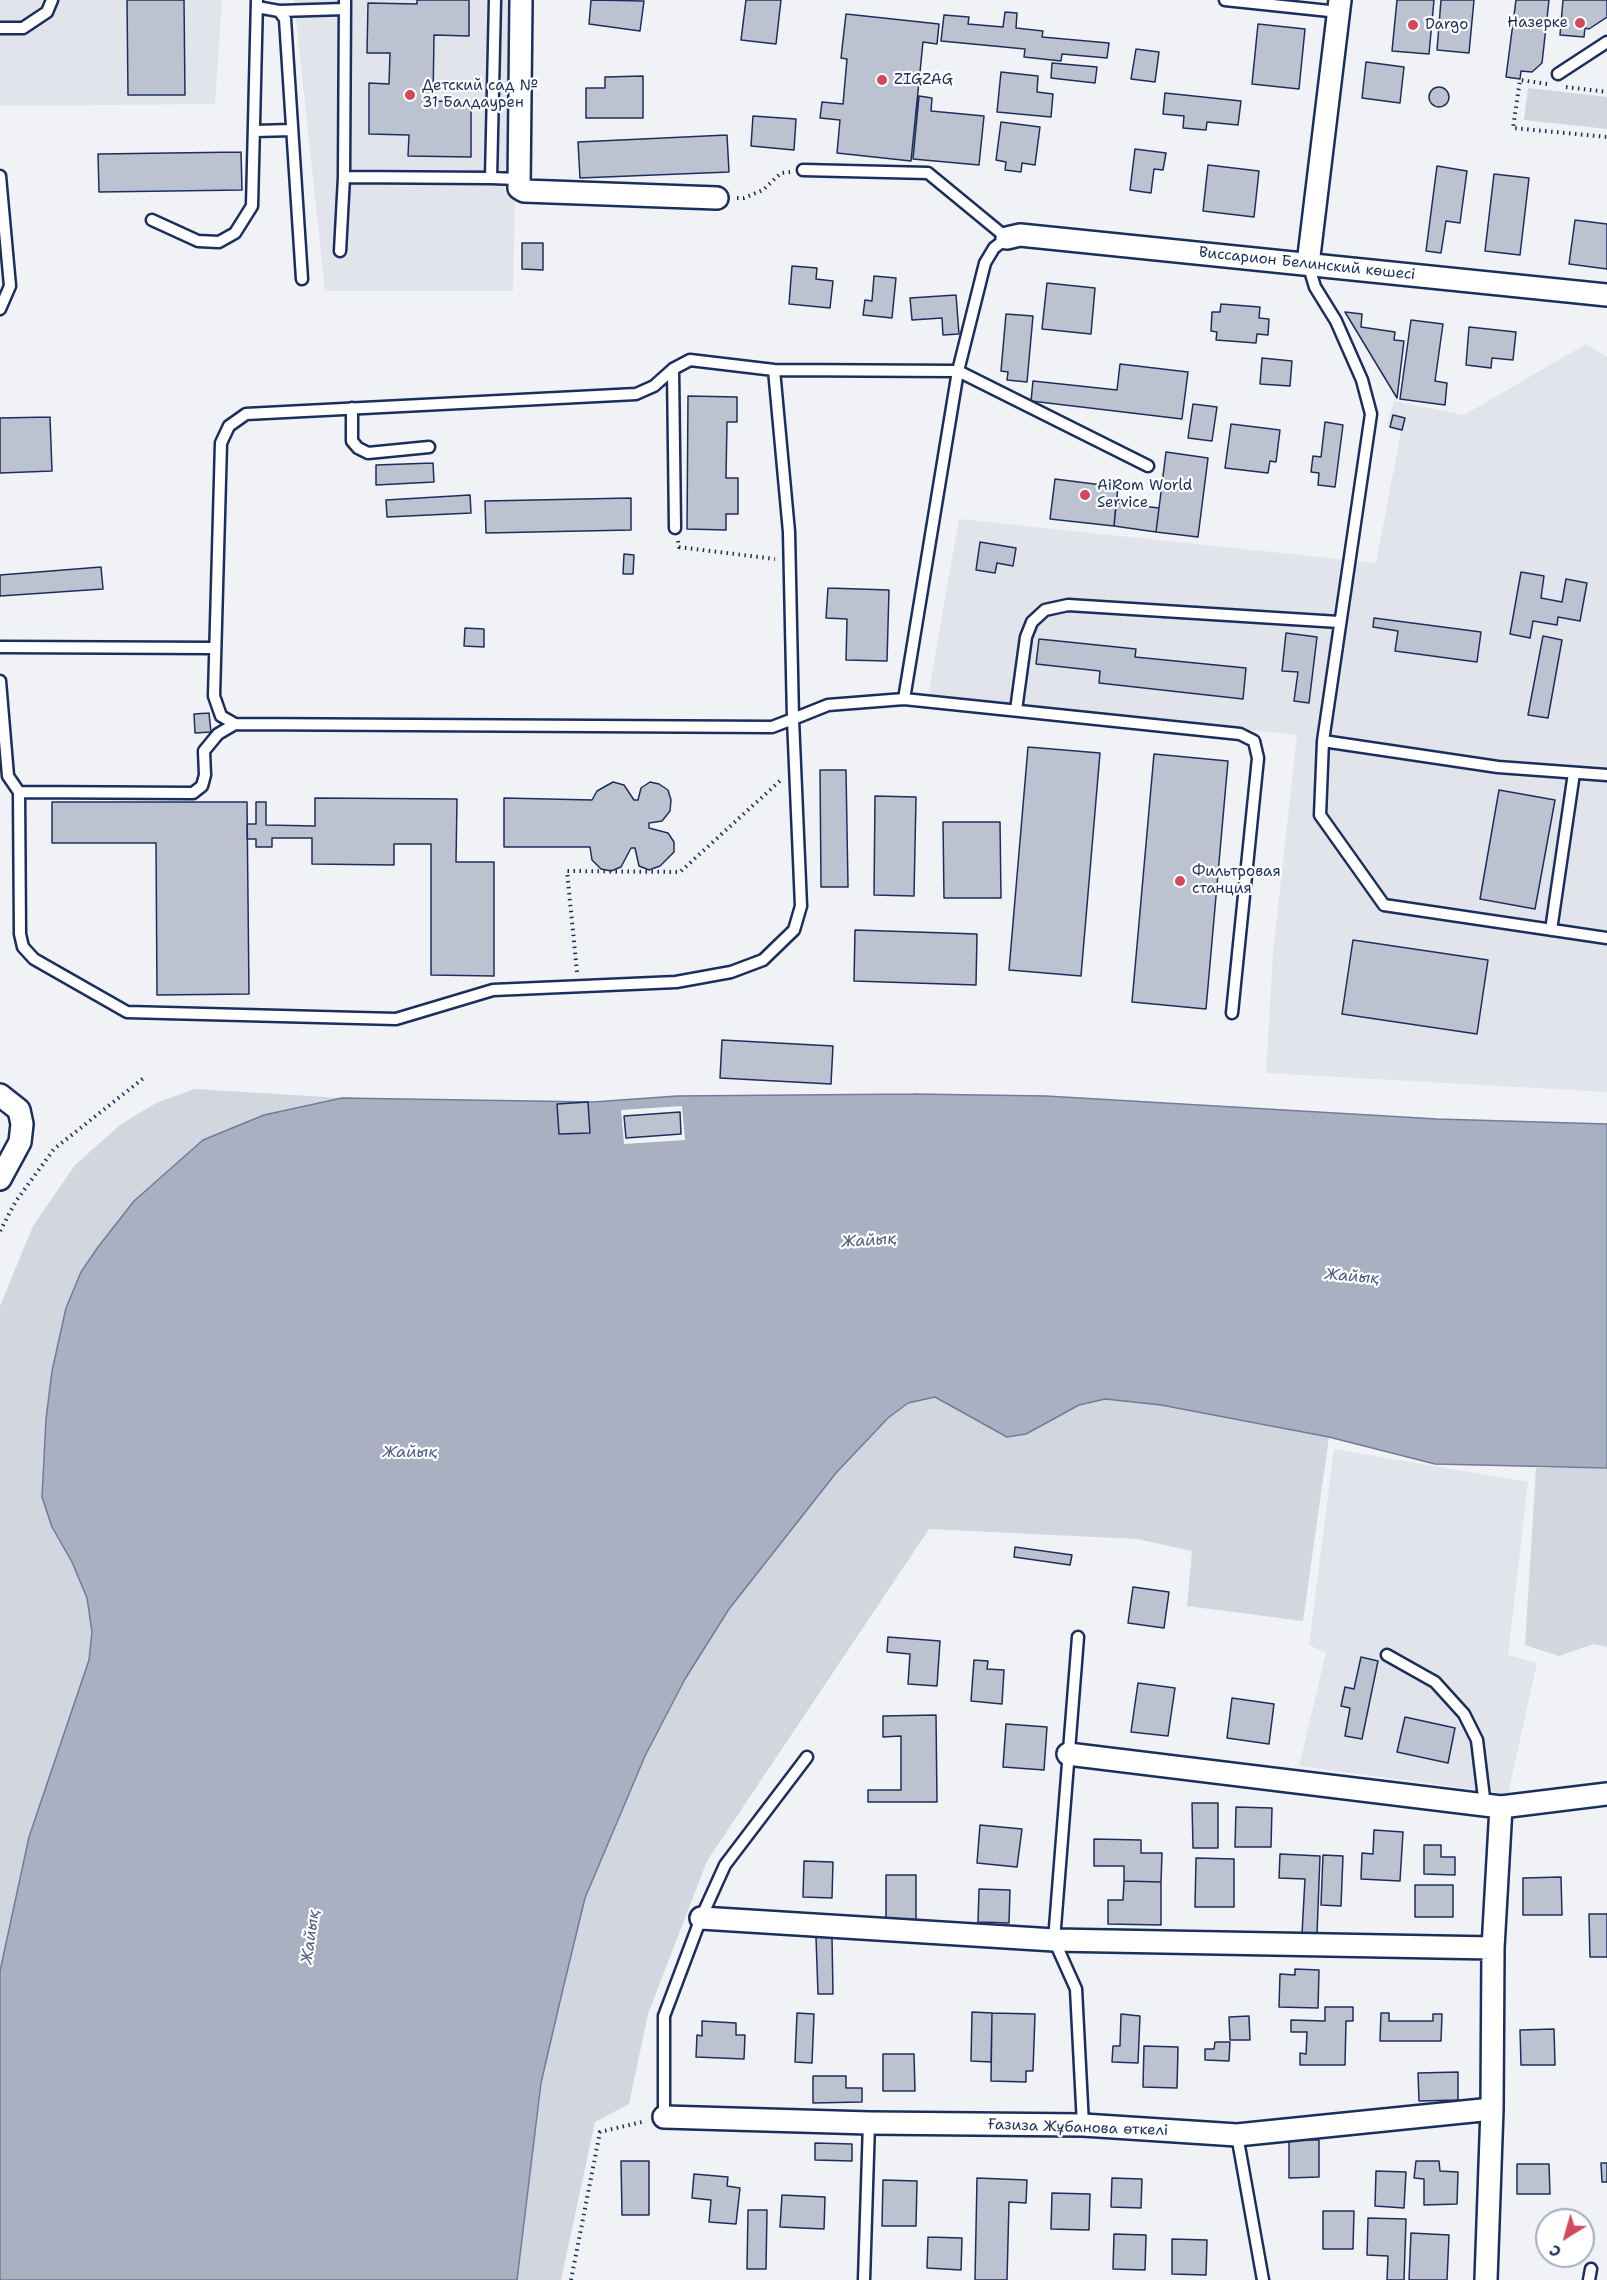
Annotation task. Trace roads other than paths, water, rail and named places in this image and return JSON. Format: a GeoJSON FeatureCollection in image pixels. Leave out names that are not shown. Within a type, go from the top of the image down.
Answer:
{"type":"FeatureCollection","features":[{"type":"Feature","properties":{"kind":"street"},"geometry":{"type":"LineString","coordinates":[[521,0],[519,188],[524,191],[717,198]]}},
{"type":"Feature","properties":{"kind":"street"},"geometry":{"type":"LineString","coordinates":[[1308,264],[1340,6]]}},
{"type":"Feature","properties":{"kind":"street","name":"Виссарион Белинский көшесі"},"geometry":{"type":"LineString","coordinates":[[1007,238],[1020,235],[1607,295]]}},
{"type":"Feature","properties":{"kind":"street"},"geometry":{"type":"LineString","coordinates":[[0,1095],[20,1110],[22,1124],[20,1142],[0,1179]]}},
{"type":"Feature","properties":{"kind":"street"},"geometry":{"type":"LineString","coordinates":[[1068,1754],[1493,1806],[1607,1794]]}},
{"type":"Feature","properties":{"kind":"street"},"geometry":{"type":"LineString","coordinates":[[1486,2280],[1492,2109],[1493,1806]]}},
{"type":"Feature","properties":{"kind":"street"},"geometry":{"type":"LineString","coordinates":[[701,1918],[1054,1941],[1493,1948]]}},
{"type":"Feature","properties":{"kind":"street","name":"Ғазиза Жұбанова өткелі"},"geometry":{"type":"LineString","coordinates":[[664,2117],[868,2123],[1083,2125],[1238,2135],[1492,2109]]}},
{"type":"Feature","properties":{"kind":"lane"},"geometry":{"type":"LineString","coordinates":[[0,28],[23,28],[47,12],[52,0]]}},
{"type":"Feature","properties":{"kind":"lane"},"geometry":{"type":"LineString","coordinates":[[491,178],[495,0]]}},
{"type":"Feature","properties":{"kind":"lane"},"geometry":{"type":"LineString","coordinates":[[1225,0],[1340,6]]}},
{"type":"Feature","properties":{"kind":"lane"},"geometry":{"type":"LineString","coordinates":[[152,220],[198,242],[219,242],[235,233],[252,206],[257,3],[279,10],[345,4],[344,177],[340,251]]}},
{"type":"Feature","properties":{"kind":"lane"},"geometry":{"type":"LineString","coordinates":[[279,10],[285,19],[302,279]]}},
{"type":"Feature","properties":{"kind":"lane"},"geometry":{"type":"LineString","coordinates":[[1558,74],[1607,42]]}},
{"type":"Feature","properties":{"kind":"lane"},"geometry":{"type":"LineString","coordinates":[[255,131],[292,130]]}},
{"type":"Feature","properties":{"kind":"lane"},"geometry":{"type":"LineString","coordinates":[[803,170],[928,173],[1007,238],[994,248],[985,263],[958,370],[904,699]]}},
{"type":"Feature","properties":{"kind":"lane"},"geometry":{"type":"LineString","coordinates":[[0,176],[10,286],[0,309]]}},
{"type":"Feature","properties":{"kind":"lane"},"geometry":{"type":"LineString","coordinates":[[344,177],[518,179]]}},
{"type":"Feature","properties":{"kind":"lane"},"geometry":{"type":"LineString","coordinates":[[1308,264],[1316,287],[1336,321],[1362,380],[1371,414],[1323,741],[1320,815],[1384,905],[1607,938]]}},
{"type":"Feature","properties":{"kind":"lane"},"geometry":{"type":"LineString","coordinates":[[1148,466],[958,370],[774,369],[690,360],[674,369],[654,386],[636,394],[246,414],[229,426],[220,443],[214,696],[221,716],[235,724],[772,727],[828,705],[904,699],[1240,734],[1254,741],[1258,758],[1232,1013]]}},
{"type":"Feature","properties":{"kind":"lane"},"geometry":{"type":"LineString","coordinates":[[674,369],[675,528]]}},
{"type":"Feature","properties":{"kind":"lane"},"geometry":{"type":"LineString","coordinates":[[0,681],[8,776],[20,792],[20,934],[23,947],[34,959],[127,1012],[396,1019],[493,990],[676,982],[731,972],[763,960],[794,930],[801,906],[793,719],[790,561],[774,369]]}},
{"type":"Feature","properties":{"kind":"lane"},"geometry":{"type":"LineString","coordinates":[[352,408],[352,441],[357,448],[368,453],[429,447]]}},
{"type":"Feature","properties":{"kind":"lane"},"geometry":{"type":"LineString","coordinates":[[1016,711],[1026,637],[1032,622],[1045,610],[1068,605],[1339,622]]}},
{"type":"Feature","properties":{"kind":"lane"},"geometry":{"type":"LineString","coordinates":[[0,646],[215,648]]}},
{"type":"Feature","properties":{"kind":"lane"},"geometry":{"type":"LineString","coordinates":[[20,792],[193,793],[202,786],[205,775],[204,751],[218,734],[235,724]]}},
{"type":"Feature","properties":{"kind":"lane"},"geometry":{"type":"LineString","coordinates":[[1323,741],[1498,767],[1607,775]]}},
{"type":"Feature","properties":{"kind":"lane"},"geometry":{"type":"LineString","coordinates":[[1551,930],[1574,773]]}},
{"type":"Feature","properties":{"kind":"lane"},"geometry":{"type":"LineString","coordinates":[[1078,1637],[1054,1941],[1076,1989],[1083,2125]]}},
{"type":"Feature","properties":{"kind":"lane"},"geometry":{"type":"LineString","coordinates":[[1387,1655],[1435,1682],[1464,1714],[1477,1740],[1493,1806]]}},
{"type":"Feature","properties":{"kind":"lane"},"geometry":{"type":"LineString","coordinates":[[664,2117],[664,2016],[701,1918],[725,1865],[807,1757]]}},
{"type":"Feature","properties":{"kind":"lane"},"geometry":{"type":"LineString","coordinates":[[864,2280],[868,2123]]}},
{"type":"Feature","properties":{"kind":"lane"},"geometry":{"type":"LineString","coordinates":[[1238,2135],[1263,2280]]}},
{"type":"Feature","properties":{"kind":"water","name":"Жайық"},"geometry":{"type":"Polygon","coordinates":[[[914,1094],[1046,1096],[1437,1119],[1607,1124],[1607,1468],[1435,1464],[1329,1437],[1161,1405],[1105,1399],[1079,1405],[1026,1434],[1007,1437],[935,1397],[908,1403],[888,1418],[836,1473],[729,1609],[685,1679],[645,1756],[585,1898],[541,2083],[517,2280],[0,2280],[0,1971],[29,1837],[89,1660],[92,1632],[87,1598],[72,1562],[52,1527],[42,1497],[46,1419],[52,1371],[66,1308],[81,1272],[98,1247],[134,1201],[203,1140],[264,1115],[342,1098],[593,1102],[677,1096],[914,1094]]]}},
{"type":"Feature","properties":{"kind":"place","name":"Назерке"},"geometry":{"type":"Point","coordinates":[1580,23]}},
{"type":"Feature","properties":{"kind":"place","name":"Dargo"},"geometry":{"type":"Point","coordinates":[1413,25]}},
{"type":"Feature","properties":{"kind":"place","name":"ZIGZAG"},"geometry":{"type":"Point","coordinates":[882,80]}},
{"type":"Feature","properties":{"kind":"place","name":"Детский сад № 31 Балдаурен"},"geometry":{"type":"Point","coordinates":[410,95]}},
{"type":"Feature","properties":{"kind":"place","name":"AiRom World Service"},"geometry":{"type":"Point","coordinates":[1085,495]}},
{"type":"Feature","properties":{"kind":"place","name":"Фильтровая станция"},"geometry":{"type":"Point","coordinates":[1180,881]}}]}
